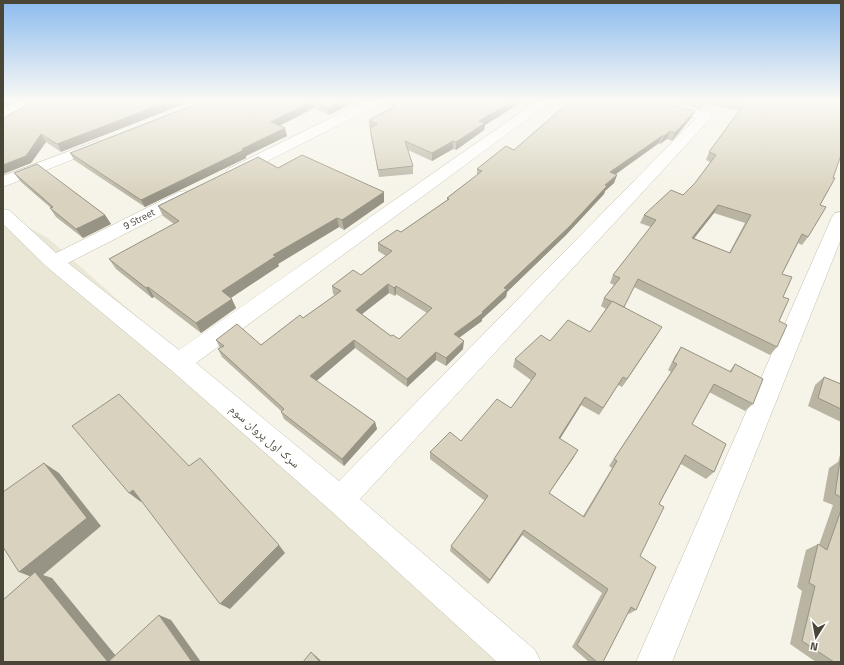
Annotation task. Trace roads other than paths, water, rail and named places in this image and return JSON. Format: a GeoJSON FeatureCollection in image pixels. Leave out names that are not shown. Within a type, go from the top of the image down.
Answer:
{"type":"FeatureCollection","features":[{"type":"Feature","properties":{"kind":"street"},"geometry":{"type":"LineString","coordinates":[[218,180],[313,132]]}},
{"type":"Feature","properties":{"kind":"street"},"geometry":{"type":"LineString","coordinates":[[179,363],[503,132]]}},
{"type":"Feature","properties":{"kind":"street"},"geometry":{"type":"LineString","coordinates":[[340,500],[690,132]]}},
{"type":"Feature","properties":{"kind":"street"},"geometry":{"type":"LineString","coordinates":[[3,182],[113,139]]}},
{"type":"Feature","properties":{"kind":"street","name":"9 Street"},"geometry":{"type":"LineString","coordinates":[[54,262],[197,191]]}},
{"type":"Feature","properties":{"kind":"street","name":"سرک اول پروان سوم"},"geometry":{"type":"LineString","coordinates":[[3,214],[54,262],[179,363],[340,500],[523,662]]}},
{"type":"Feature","properties":{"kind":"street"},"geometry":{"type":"LineString","coordinates":[[654,662],[841,217]]}}]}
